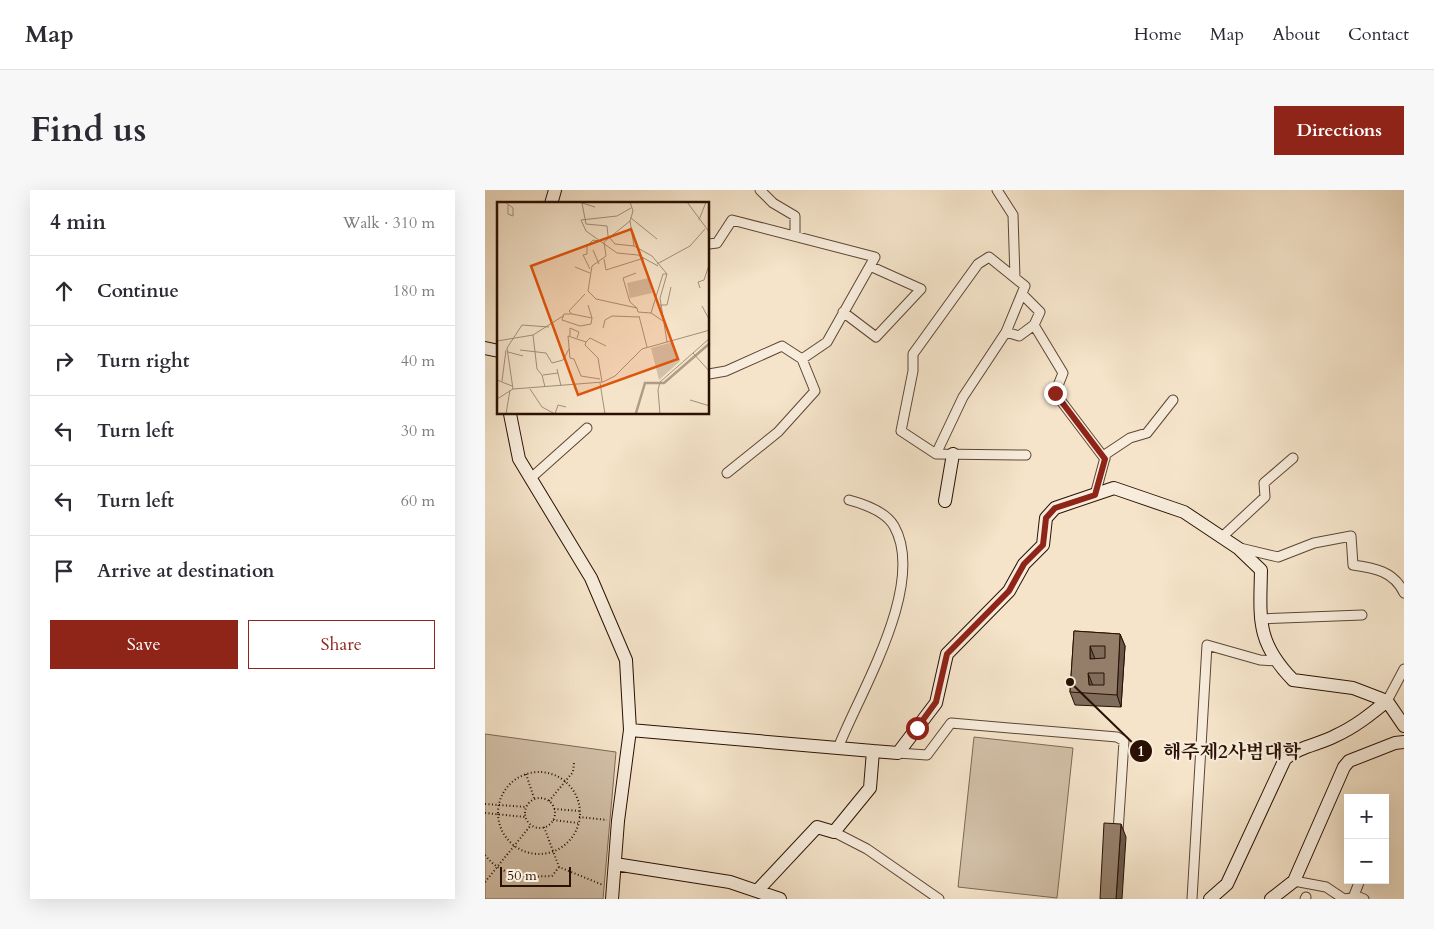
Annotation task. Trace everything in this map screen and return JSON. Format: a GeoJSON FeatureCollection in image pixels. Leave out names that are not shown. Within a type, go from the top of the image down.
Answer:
{"type":"FeatureCollection","features":[{"type":"Feature","properties":{"kind":"street"},"geometry":{"type":"LineString","coordinates":[[760,190],[773,203],[795,216],[795,236]]}},
{"type":"Feature","properties":{"kind":"street"},"geometry":{"type":"LineString","coordinates":[[997,190],[1013,215],[1015,278]]}},
{"type":"Feature","properties":{"kind":"street"},"geometry":{"type":"LineString","coordinates":[[710,244],[717,243],[732,220],[875,257],[872,267],[843,312],[827,342],[802,359]]}},
{"type":"Feature","properties":{"kind":"street"},"geometry":{"type":"LineString","coordinates":[[936,454],[963,397],[1006,332],[1025,286],[989,257],[978,264],[913,354],[913,371],[901,431],[936,454],[1026,455]]}},
{"type":"Feature","properties":{"kind":"street"},"geometry":{"type":"LineString","coordinates":[[843,312],[876,337],[921,289],[872,267]]}},
{"type":"Feature","properties":{"kind":"street"},"geometry":{"type":"LineString","coordinates":[[1006,332],[1019,336],[1034,325],[1040,312],[1022,294]]}},
{"type":"Feature","properties":{"kind":"street"},"geometry":{"type":"LineString","coordinates":[[1034,325],[1063,373],[1055,393],[1105,459]]}},
{"type":"Feature","properties":{"kind":"street"},"geometry":{"type":"LineString","coordinates":[[710,374],[726,371],[782,346],[802,359],[815,391],[778,432],[727,473]]}},
{"type":"Feature","properties":{"kind":"street"},"geometry":{"type":"LineString","coordinates":[[1095,495],[1106,454],[1130,438],[1147,433],[1173,400]]}},
{"type":"Feature","properties":{"kind":"street"},"geometry":{"type":"LineString","coordinates":[[510,415],[519,459],[591,578],[625,660],[631,730],[618,821],[613,894]]}},
{"type":"Feature","properties":{"kind":"street"},"geometry":{"type":"LineString","coordinates":[[531,478],[587,428]]}},
{"type":"Feature","properties":{"kind":"street"},"geometry":{"type":"LineString","coordinates":[[945,501],[953,454]]}},
{"type":"Feature","properties":{"kind":"street"},"geometry":{"type":"LineString","coordinates":[[1222,538],[1265,498],[1264,484],[1293,458]]}},
{"type":"Feature","properties":{"kind":"street"},"geometry":{"type":"LineString","coordinates":[[897,753],[936,702],[947,654],[1009,591],[1024,564],[1043,545],[1046,518],[1055,508],[1114,488],[1183,512],[1238,548],[1261,570],[1260,620],[1271,654],[1293,680],[1353,688],[1387,701],[1404,726]]}},
{"type":"Feature","properties":{"kind":"street"},"geometry":{"type":"LineString","coordinates":[[838,748],[888,635],[903,581],[903,553],[894,525],[870,506],[849,500]]}},
{"type":"Feature","properties":{"kind":"street"},"geometry":{"type":"LineString","coordinates":[[1238,548],[1278,557],[1314,543],[1351,536],[1353,565],[1378,568],[1399,582],[1404,592]]}},
{"type":"Feature","properties":{"kind":"street"},"geometry":{"type":"LineString","coordinates":[[1260,620],[1362,615]]}},
{"type":"Feature","properties":{"kind":"street"},"geometry":{"type":"LineString","coordinates":[[1192,899],[1207,645],[1260,660],[1278,661]]}},
{"type":"Feature","properties":{"kind":"street"},"geometry":{"type":"LineString","coordinates":[[1210,899],[1227,884],[1285,758],[1295,750],[1334,737],[1363,720],[1387,701],[1404,669]]}},
{"type":"Feature","properties":{"kind":"street"},"geometry":{"type":"LineString","coordinates":[[631,730],[927,755],[951,723],[1117,737],[1124,741],[1118,832]]}},
{"type":"Feature","properties":{"kind":"street"},"geometry":{"type":"LineString","coordinates":[[1271,899],[1294,880],[1344,767],[1349,761],[1395,743],[1404,742]]}},
{"type":"Feature","properties":{"kind":"street"},"geometry":{"type":"LineString","coordinates":[[833,832],[870,788],[873,751]]}},
{"type":"Feature","properties":{"kind":"street"},"geometry":{"type":"LineString","coordinates":[[757,891],[817,827],[833,832],[867,849],[939,899]]}},
{"type":"Feature","properties":{"kind":"street"},"geometry":{"type":"LineString","coordinates":[[615,864],[730,882],[780,899]]}},
{"type":"Feature","properties":{"kind":"street"},"geometry":{"type":"LineString","coordinates":[[1294,880],[1326,887],[1344,899],[1364,899]]}},
{"type":"Feature","properties":{"kind":"street"},"geometry":{"type":"LineString","coordinates":[[1353,898],[1358,884]]}},
{"type":"Feature","properties":{"kind":"path"},"geometry":{"type":"LineString","coordinates":[[549,802],[573,772],[574,763]]}},
{"type":"Feature","properties":{"kind":"path"},"geometry":{"type":"LineString","coordinates":[[547,772],[565,781],[577,798],[580,811],[579,823],[573,837],[563,847],[553,852],[537,854],[524,852],[514,846],[504,834],[498,814],[502,795],[510,784],[526,774],[547,772]]}},
{"type":"Feature","properties":{"kind":"path"},"geometry":{"type":"LineString","coordinates":[[526,774],[535,799]]}},
{"type":"Feature","properties":{"kind":"path"},"geometry":{"type":"LineString","coordinates":[[525,817],[526,807],[535,799],[542,798],[549,802],[554,809],[553,820]]}},
{"type":"Feature","properties":{"kind":"path"},"geometry":{"type":"LineString","coordinates":[[485,804],[526,807]]}},
{"type":"Feature","properties":{"kind":"path"},"geometry":{"type":"LineString","coordinates":[[554,809],[580,811]]}},
{"type":"Feature","properties":{"kind":"path"},"geometry":{"type":"LineString","coordinates":[[485,813],[525,817],[531,824],[544,827]]}},
{"type":"Feature","properties":{"kind":"path"},"geometry":{"type":"LineString","coordinates":[[579,817],[618,821]]}},
{"type":"Feature","properties":{"kind":"path"},"geometry":{"type":"LineString","coordinates":[[544,827],[553,820],[579,823]]}},
{"type":"Feature","properties":{"kind":"path"},"geometry":{"type":"LineString","coordinates":[[485,882],[531,824]]}},
{"type":"Feature","properties":{"kind":"path"},"geometry":{"type":"LineString","coordinates":[[544,827],[559,867],[613,894]]}},
{"type":"Feature","properties":{"kind":"path"},"geometry":{"type":"LineString","coordinates":[[485,855],[497,867],[519,877],[552,876],[559,867]]}},
{"type":"Feature","properties":{"kind":"shaded area"},"geometry":{"type":"Polygon","coordinates":[[[485,734],[616,752],[603,899],[485,899],[485,734]]]}},
{"type":"Feature","properties":{"kind":"shaded area"},"geometry":{"type":"Polygon","coordinates":[[[974,737],[1073,748],[1057,898],[958,887],[974,737]]]}},
{"type":"Feature","properties":{"kind":"building"},"geometry":{"type":"Polygon","coordinates":[[[1074,631],[1120,634],[1117,695],[1070,692],[1074,631]],[[1090,646],[1090,659],[1105,658],[1105,646],[1090,646]],[[1088,673],[1089,685],[1104,685],[1104,673],[1088,673]]]}},
{"type":"Feature","properties":{"kind":"building"},"geometry":{"type":"Polygon","coordinates":[[[1104,823],[1121,824],[1116,899],[1100,899],[1104,823]]]}},
{"type":"Feature","properties":{"kind":"place","name":"해주제2사범대학"},"geometry":{"type":"Point","coordinates":[1070,682]}},
{"type":"Feature","properties":{"kind":"route"},"geometry":{"type":"LineString","coordinates":[[917,728],[936,702],[947,654],[1009,591],[1024,564],[1043,545],[1046,518],[1055,508],[1095,495],[1105,459],[1055,393]]}}]}
